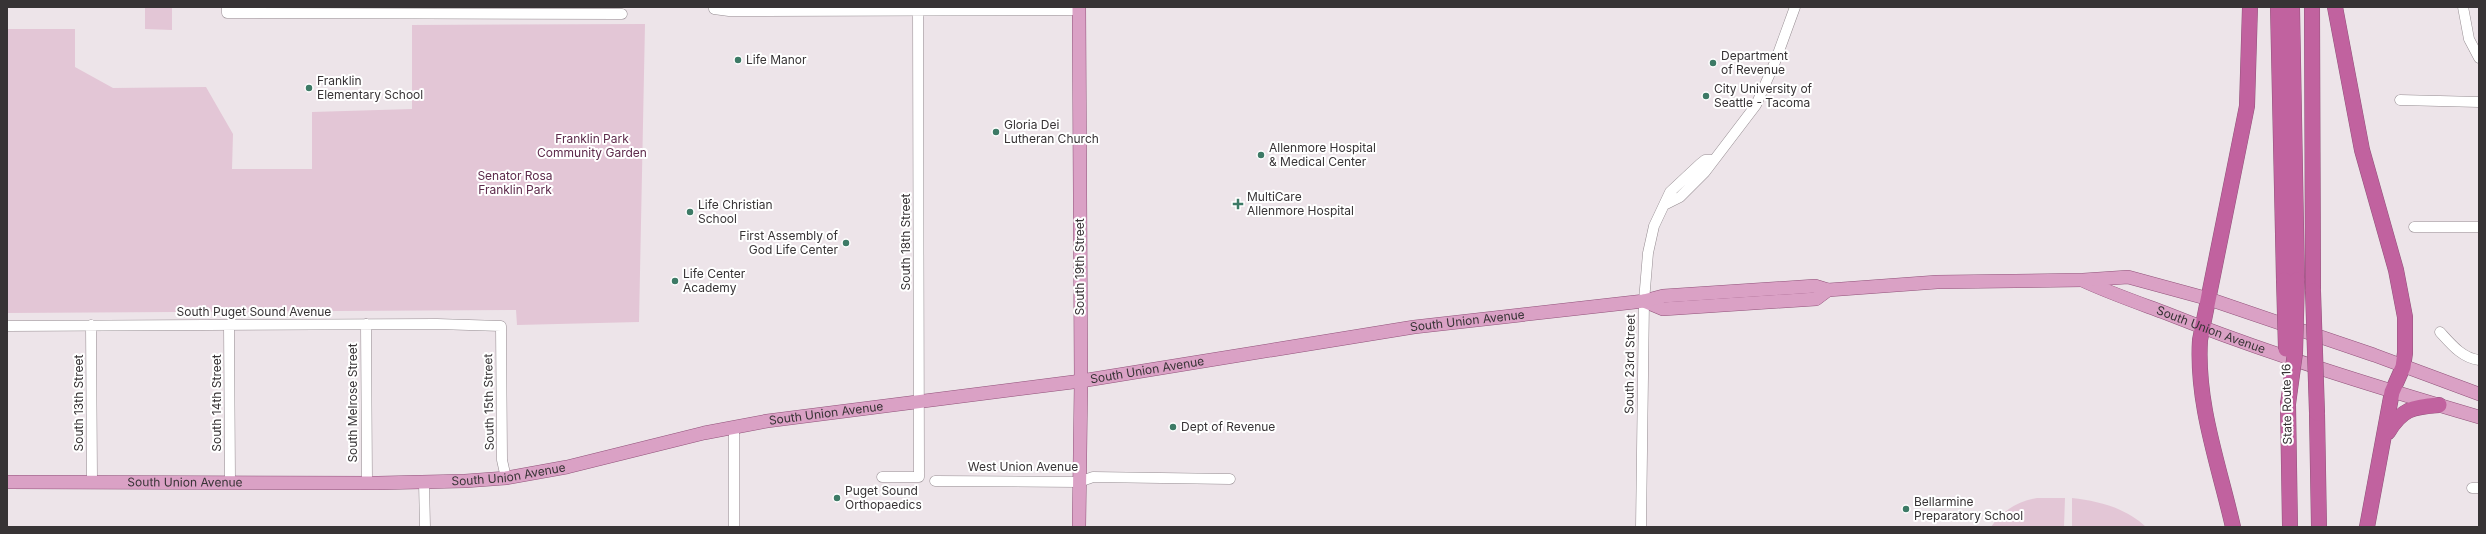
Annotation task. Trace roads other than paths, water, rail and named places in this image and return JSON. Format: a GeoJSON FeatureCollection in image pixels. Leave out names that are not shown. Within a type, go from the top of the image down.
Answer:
{"type":"FeatureCollection","features":[{"type":"Feature","properties":{"kind":"highway"},"geometry":{"type":"LineString","coordinates":[[2233,527],[2201,396],[2199,361],[2203,328],[2247,106],[2250,7]]}},
{"type":"Feature","properties":{"kind":"highway"},"geometry":{"type":"LineString","coordinates":[[2278,7],[2290,280]]}},
{"type":"Feature","properties":{"kind":"highway"},"geometry":{"type":"LineString","coordinates":[[2290,280],[2292,7]]}},
{"type":"Feature","properties":{"kind":"highway"},"geometry":{"type":"LineString","coordinates":[[2312,7],[2313,291],[2319,527]]}},
{"type":"Feature","properties":{"kind":"highway"},"geometry":{"type":"LineString","coordinates":[[2335,7],[2362,150],[2400,286],[2406,334],[2403,367],[2392,392],[2367,527]]}},
{"type":"Feature","properties":{"kind":"highway","name":"State Route 16"},"geometry":{"type":"LineString","coordinates":[[2290,280],[2288,404],[2290,527]]}},
{"type":"Feature","properties":{"kind":"highway"},"geometry":{"type":"LineString","coordinates":[[2383,440],[2396,418],[2407,410],[2418,406],[2439,405]]}},
{"type":"Feature","properties":{"kind":"main road","name":"South 19th Street"},"geometry":{"type":"LineString","coordinates":[[1079,8],[1081,381],[1079,527]]}},
{"type":"Feature","properties":{"kind":"main road","name":"South Union Avenue"},"geometry":{"type":"LineString","coordinates":[[7,482],[424,482],[506,478],[567,467],[734,427],[1081,381],[1414,327],[1644,301],[1663,296],[1815,286],[1828,290],[1937,282],[2083,280],[2128,277],[2209,299],[2479,394]]}},
{"type":"Feature","properties":{"kind":"main road","name":"South Union Avenue"},"geometry":{"type":"LineString","coordinates":[[2083,280],[2119,297],[2203,328],[2392,392],[2479,417]]}},
{"type":"Feature","properties":{"kind":"street","name":"South 23rd Street"},"geometry":{"type":"LineString","coordinates":[[1640,527],[1644,301],[1650,240],[1654,226],[1666,204],[1675,200],[1698,180],[1710,167],[1712,160],[1730,141],[1764,90],[1795,7]]}},
{"type":"Feature","properties":{"kind":"street"},"geometry":{"type":"LineString","coordinates":[[2463,7],[2469,39],[2479,58]]}},
{"type":"Feature","properties":{"kind":"street"},"geometry":{"type":"LineString","coordinates":[[714,9],[1079,8]]}},
{"type":"Feature","properties":{"kind":"street","name":"South 18th Street"},"geometry":{"type":"LineString","coordinates":[[882,477],[919,477],[918,9]]}},
{"type":"Feature","properties":{"kind":"street"},"geometry":{"type":"LineString","coordinates":[[227,10],[501,10],[622,14]]}},
{"type":"Feature","properties":{"kind":"street"},"geometry":{"type":"LineString","coordinates":[[2400,100],[2479,102]]}},
{"type":"Feature","properties":{"kind":"street"},"geometry":{"type":"LineString","coordinates":[[2414,227],[2479,227]]}},
{"type":"Feature","properties":{"kind":"street","name":"South Puget Sound Avenue"},"geometry":{"type":"LineString","coordinates":[[7,326],[366,324],[501,326]]}},
{"type":"Feature","properties":{"kind":"street","name":"South Melrose Street"},"geometry":{"type":"LineString","coordinates":[[366,324],[367,482]]}},
{"type":"Feature","properties":{"kind":"street","name":"South 13th Street"},"geometry":{"type":"LineString","coordinates":[[91,325],[92,482]]}},
{"type":"Feature","properties":{"kind":"street","name":"South 14th Street"},"geometry":{"type":"LineString","coordinates":[[229,325],[230,481]]}},
{"type":"Feature","properties":{"kind":"street","name":"South 15th Street"},"geometry":{"type":"LineString","coordinates":[[501,326],[502,460],[506,478]]}},
{"type":"Feature","properties":{"kind":"street"},"geometry":{"type":"LineString","coordinates":[[2440,332],[2460,352],[2471,359],[2479,360]]}},
{"type":"Feature","properties":{"kind":"street"},"geometry":{"type":"LineString","coordinates":[[734,427],[734,527]]}},
{"type":"Feature","properties":{"kind":"street","name":"West Union Avenue"},"geometry":{"type":"LineString","coordinates":[[935,481],[1079,482],[1093,477],[1230,479]]}},
{"type":"Feature","properties":{"kind":"street"},"geometry":{"type":"LineString","coordinates":[[424,482],[425,527]]}},
{"type":"Feature","properties":{"kind":"place","name":"Life Manor"},"geometry":{"type":"Point","coordinates":[738,60]}},
{"type":"Feature","properties":{"kind":"place","name":"Department of Revenue"},"geometry":{"type":"Point","coordinates":[1713,63]}},
{"type":"Feature","properties":{"kind":"place","name":"Franklin Elementary School"},"geometry":{"type":"Point","coordinates":[309,88]}},
{"type":"Feature","properties":{"kind":"place","name":"City University of Seattle - Tacoma"},"geometry":{"type":"Point","coordinates":[1706,96]}},
{"type":"Feature","properties":{"kind":"place","name":"Gloria Dei Lutheran Church"},"geometry":{"type":"Point","coordinates":[996,132]}},
{"type":"Feature","properties":{"kind":"place","name":"Allenmore Hospital & Medical Center"},"geometry":{"type":"Point","coordinates":[1261,155]}},
{"type":"Feature","properties":{"kind":"place","name":"MultiCare Allenmore Hospital"},"geometry":{"type":"Point","coordinates":[1238,204]}},
{"type":"Feature","properties":{"kind":"place","name":"Life Christian School"},"geometry":{"type":"Point","coordinates":[690,212]}},
{"type":"Feature","properties":{"kind":"place","name":"First Assembly of God Life Center"},"geometry":{"type":"Point","coordinates":[846,243]}},
{"type":"Feature","properties":{"kind":"place","name":"Life Center Academy"},"geometry":{"type":"Point","coordinates":[675,281]}},
{"type":"Feature","properties":{"kind":"place","name":"Dept of Revenue"},"geometry":{"type":"Point","coordinates":[1173,427]}},
{"type":"Feature","properties":{"kind":"place","name":"Puget Sound Orthopaedics"},"geometry":{"type":"Point","coordinates":[837,498]}},
{"type":"Feature","properties":{"kind":"place","name":"Bellarmine Preparatory School"},"geometry":{"type":"Point","coordinates":[1906,509]}},
{"type":"Feature","properties":{"kind":"park label","name":"Franklin Park Community Garden"},"geometry":{"type":"Point","coordinates":[592,146]}},
{"type":"Feature","properties":{"kind":"park label","name":"Senator Rosa Franklin Park"},"geometry":{"type":"Point","coordinates":[515,183]}}]}
